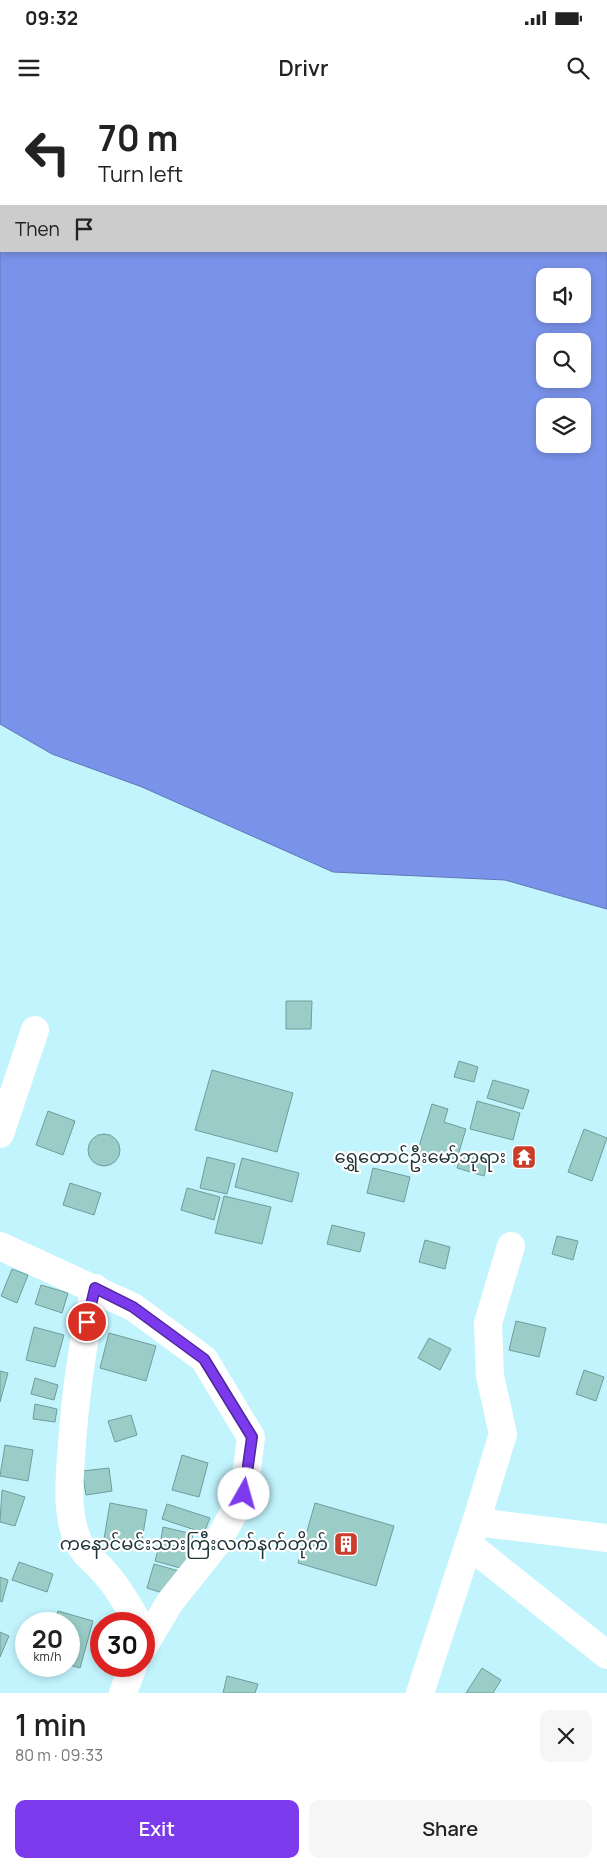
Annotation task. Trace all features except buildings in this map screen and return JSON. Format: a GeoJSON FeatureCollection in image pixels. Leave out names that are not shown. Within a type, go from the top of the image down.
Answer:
{"type":"FeatureCollection","features":[{"type":"Feature","properties":{"kind":"street"},"geometry":{"type":"LineString","coordinates":[[0,1134],[35,1030]]}},
{"type":"Feature","properties":{"kind":"street"},"geometry":{"type":"LineString","coordinates":[[0,1246],[133,1307],[204,1359],[252,1437],[244,1494],[217,1543],[155,1621]]}},
{"type":"Feature","properties":{"kind":"street"},"geometry":{"type":"LineString","coordinates":[[420,1693],[473,1534],[503,1434],[490,1376],[488,1323],[511,1246]]}},
{"type":"Feature","properties":{"kind":"street"},"geometry":{"type":"LineString","coordinates":[[95,1288],[83,1340],[74,1413],[69,1486],[72,1513],[77,1540],[83,1552],[104,1571],[118,1588],[131,1612]]}},
{"type":"Feature","properties":{"kind":"street"},"geometry":{"type":"LineString","coordinates":[[473,1534],[607,1538]]}},
{"type":"Feature","properties":{"kind":"street"},"geometry":{"type":"LineString","coordinates":[[473,1534],[607,1655]]}},
{"type":"Feature","properties":{"kind":"street"},"geometry":{"type":"LineString","coordinates":[[123,1693],[129,1677]]}},
{"type":"Feature","properties":{"kind":"water"},"geometry":{"type":"Polygon","coordinates":[[[0,252],[607,252],[607,909],[505,880],[333,872],[142,787],[52,754],[0,724],[0,252]]]}},
{"type":"Feature","properties":{"kind":"place","name":"ရွှေတောင်ဦးမော်ဘုရား"},"geometry":{"type":"Point","coordinates":[524,1157]}},
{"type":"Feature","properties":{"kind":"place","name":"ကနောင်မင်းသားကြီးလက်နက်တိုက်"},"geometry":{"type":"Point","coordinates":[346,1544]}},
{"type":"Feature","properties":{"kind":"route"},"geometry":{"type":"LineString","coordinates":[[87,1322],[95,1288],[133,1307],[204,1359],[252,1437],[244,1494]]}}]}
